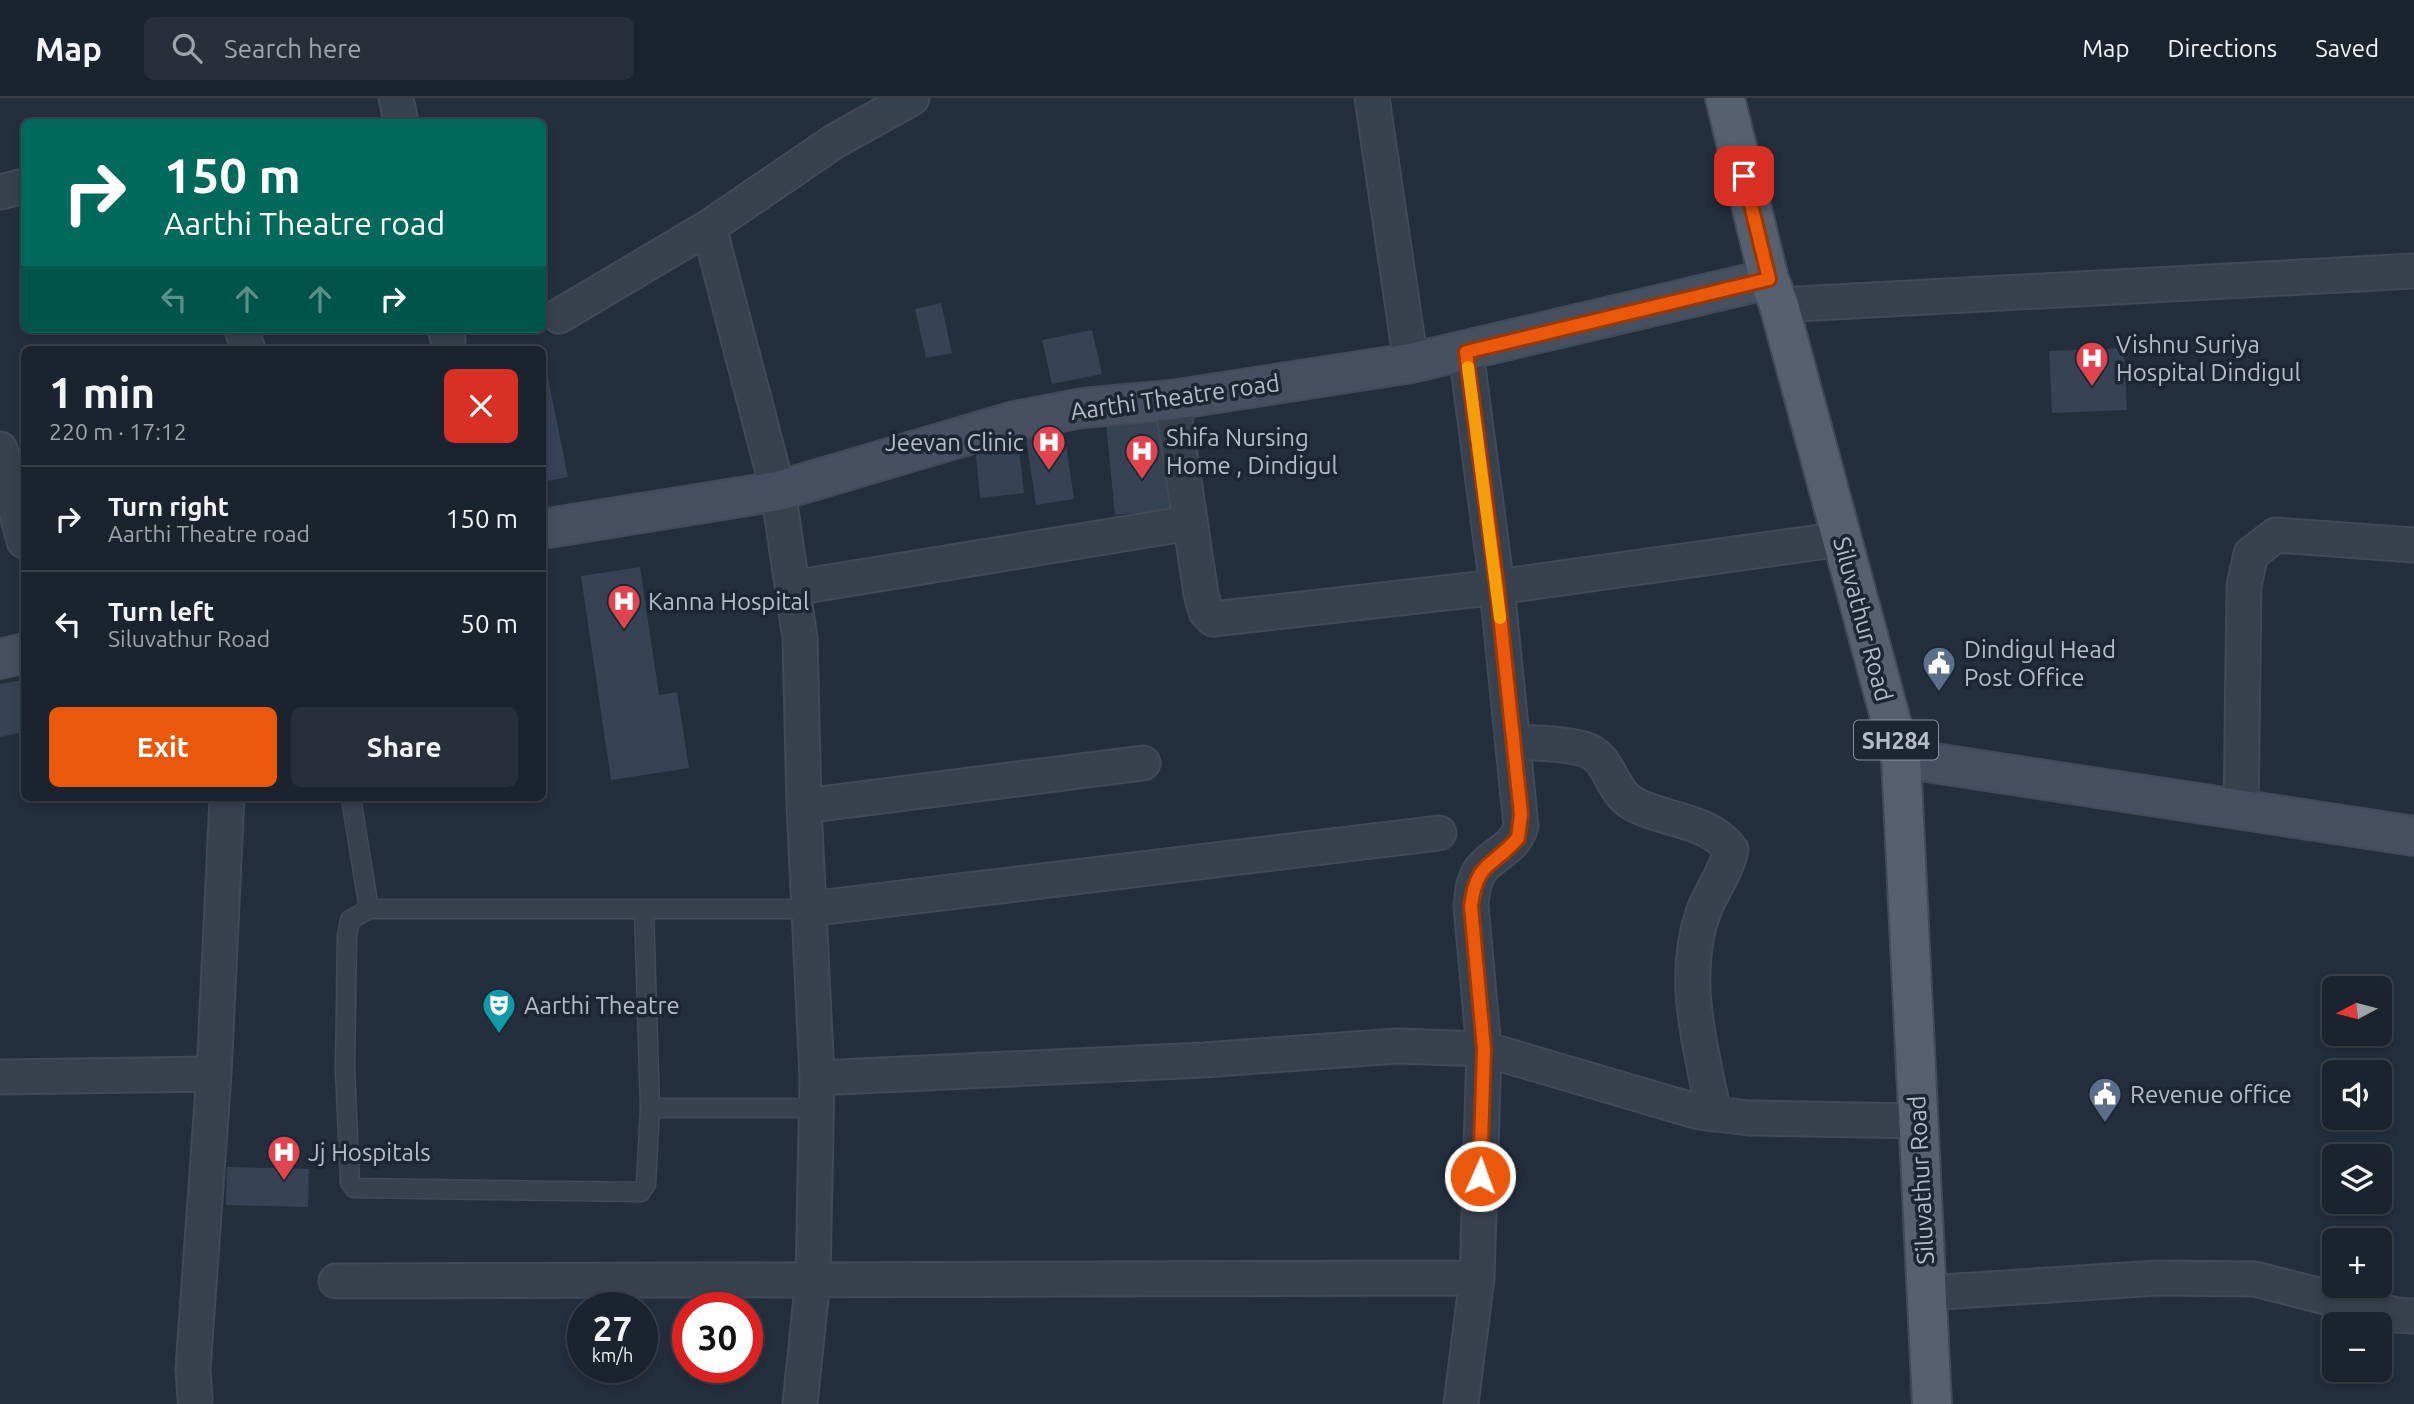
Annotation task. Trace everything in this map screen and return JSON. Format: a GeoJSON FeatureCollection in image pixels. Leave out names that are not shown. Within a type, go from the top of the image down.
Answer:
{"type":"FeatureCollection","features":[{"type":"Feature","properties":{"kind":"main road","name":"Siluvathur Road"},"geometry":{"type":"LineString","coordinates":[[1725,98],[1774,292],[1900,758],[1932,1404]]}},
{"type":"Feature","properties":{"kind":"main road","name":"Aarthi Theatre road"},"geometry":{"type":"LineString","coordinates":[[546,528],[778,491],[987,427],[1082,408],[1172,400],[1411,363],[1774,292]]}},
{"type":"Feature","properties":{"kind":"main road"},"geometry":{"type":"LineString","coordinates":[[0,659],[21,654]]}},
{"type":"Feature","properties":{"kind":"main road"},"geometry":{"type":"LineString","coordinates":[[1900,758],[2414,836]]}},
{"type":"Feature","properties":{"kind":"street"},"geometry":{"type":"LineString","coordinates":[[396,98],[400,119]]}},
{"type":"Feature","properties":{"kind":"street"},"geometry":{"type":"LineString","coordinates":[[559,316],[709,227],[835,141],[912,98]]}},
{"type":"Feature","properties":{"kind":"street"},"geometry":{"type":"LineString","coordinates":[[1372,98],[1411,363]]}},
{"type":"Feature","properties":{"kind":"street"},"geometry":{"type":"LineString","coordinates":[[0,191],[21,187]]}},
{"type":"Feature","properties":{"kind":"street"},"geometry":{"type":"LineString","coordinates":[[709,227],[778,491],[800,638],[804,806],[817,1093],[813,1279],[800,1404]]}},
{"type":"Feature","properties":{"kind":"street"},"geometry":{"type":"LineString","coordinates":[[1774,292],[2414,271]]}},
{"type":"Feature","properties":{"kind":"street"},"geometry":{"type":"LineString","coordinates":[[1461,1404],[1478,1278],[1484,1049],[1471,906],[1473,886],[1483,866],[1518,838],[1521,814],[1497,587],[1466,352]]}},
{"type":"Feature","properties":{"kind":"street"},"geometry":{"type":"LineString","coordinates":[[1172,400],[1200,594],[1206,612],[1213,619],[1497,587],[1842,539]]}},
{"type":"Feature","properties":{"kind":"street"},"geometry":{"type":"LineString","coordinates":[[0,449],[21,530]]}},
{"type":"Feature","properties":{"kind":"street"},"geometry":{"type":"LineString","coordinates":[[793,588],[1190,523]]}},
{"type":"Feature","properties":{"kind":"street"},"geometry":{"type":"LineString","coordinates":[[2241,811],[2244,586],[2251,554],[2276,535],[2414,545]]}},
{"type":"Feature","properties":{"kind":"street"},"geometry":{"type":"LineString","coordinates":[[1515,742],[1592,752],[1599,756],[1619,794],[1634,804],[1721,836],[1731,850],[1728,864],[1703,912],[1691,959],[1696,1022],[1714,1114]]}},
{"type":"Feature","properties":{"kind":"street"},"geometry":{"type":"LineString","coordinates":[[804,806],[1143,763]]}},
{"type":"Feature","properties":{"kind":"street"},"geometry":{"type":"LineString","coordinates":[[195,1399],[193,1369],[214,1074],[227,801]]}},
{"type":"Feature","properties":{"kind":"street"},"geometry":{"type":"LineString","coordinates":[[809,909],[1439,833]]}},
{"type":"Feature","properties":{"kind":"street"},"geometry":{"type":"LineString","coordinates":[[817,1093],[1176,1061],[1397,1046],[1484,1049],[1714,1114],[1749,1118],[1918,1121]]}},
{"type":"Feature","properties":{"kind":"street"},"geometry":{"type":"LineString","coordinates":[[0,1077],[214,1074]]}},
{"type":"Feature","properties":{"kind":"street"},"geometry":{"type":"LineString","coordinates":[[336,1281],[1478,1278]]}},
{"type":"Feature","properties":{"kind":"street"},"geometry":{"type":"LineString","coordinates":[[1927,1293],[2157,1278],[2255,1279],[2396,1315],[2414,1316]]}},
{"type":"Feature","properties":{"kind":"lane"},"geometry":{"type":"LineString","coordinates":[[351,801],[369,909]]}},
{"type":"Feature","properties":{"kind":"lane"},"geometry":{"type":"LineString","coordinates":[[644,910],[650,1108],[646,1184],[641,1192],[578,1194],[354,1188],[350,1182],[345,1070],[347,936],[350,920],[369,909],[809,909]]}},
{"type":"Feature","properties":{"kind":"lane"},"geometry":{"type":"LineString","coordinates":[[650,1108],[817,1093]]}},
{"type":"Feature","properties":{"kind":"building"},"geometry":{"type":"Polygon","coordinates":[[[941,303],[952,353],[926,358],[915,309],[941,303]]]}},
{"type":"Feature","properties":{"kind":"building"},"geometry":{"type":"Polygon","coordinates":[[[1092,330],[1102,374],[1052,384],[1042,340],[1092,330]]]}},
{"type":"Feature","properties":{"kind":"building"},"geometry":{"type":"Polygon","coordinates":[[[2124,348],[2127,410],[2052,413],[2049,351],[2124,348]]]}},
{"type":"Feature","properties":{"kind":"building"},"geometry":{"type":"Polygon","coordinates":[[[546,378],[568,477],[546,481],[546,378]]]}},
{"type":"Feature","properties":{"kind":"building"},"geometry":{"type":"Polygon","coordinates":[[[1168,417],[1177,509],[1115,515],[1106,423],[1168,417]]]}},
{"type":"Feature","properties":{"kind":"building"},"geometry":{"type":"Polygon","coordinates":[[[1062,419],[1074,499],[1036,505],[1024,425],[1062,419]]]}},
{"type":"Feature","properties":{"kind":"building"},"geometry":{"type":"Polygon","coordinates":[[[1018,439],[1024,493],[980,498],[975,444],[1018,439]]]}},
{"type":"Feature","properties":{"kind":"building"},"geometry":{"type":"Polygon","coordinates":[[[640,567],[659,695],[677,692],[689,768],[611,780],[581,576],[640,567]]]}},
{"type":"Feature","properties":{"kind":"building"},"geometry":{"type":"Polygon","coordinates":[[[21,680],[21,732],[0,737],[0,684],[21,680]]]}},
{"type":"Feature","properties":{"kind":"building"},"geometry":{"type":"Polygon","coordinates":[[[227,1167],[309,1169],[308,1207],[226,1205],[227,1167]]]}},
{"type":"Feature","properties":{"kind":"slow traffic"},"geometry":{"type":"LineString","coordinates":[[1468,367],[1500,618]]}},
{"type":"Feature","properties":{"kind":"place","name":"Vishnu Suriya Hospital Dindigul"},"geometry":{"type":"Point","coordinates":[2092,388]}},
{"type":"Feature","properties":{"kind":"place","name":"Jeevan Clinic"},"geometry":{"type":"Point","coordinates":[1049,472]}},
{"type":"Feature","properties":{"kind":"place","name":"Shifa Nursing Home , Dindigul"},"geometry":{"type":"Point","coordinates":[1142,481]}},
{"type":"Feature","properties":{"kind":"place","name":"Kanna Hospital"},"geometry":{"type":"Point","coordinates":[624,631]}},
{"type":"Feature","properties":{"kind":"place","name":"Dindigul Head Post Office"},"geometry":{"type":"Point","coordinates":[1939,693]}},
{"type":"Feature","properties":{"kind":"place","name":"Aarthi Theatre"},"geometry":{"type":"Point","coordinates":[499,1035]}},
{"type":"Feature","properties":{"kind":"place","name":"Revenue office"},"geometry":{"type":"Point","coordinates":[2105,1124]}},
{"type":"Feature","properties":{"kind":"place","name":"Jj Hospitals"},"geometry":{"type":"Point","coordinates":[284,1182]}},
{"type":"Feature","properties":{"kind":"route"},"geometry":{"type":"LineString","coordinates":[[1480,1176],[1484,1049],[1471,906],[1473,886],[1483,866],[1518,838],[1521,814],[1497,587],[1466,352],[1769,279],[1744,176]]}}]}
